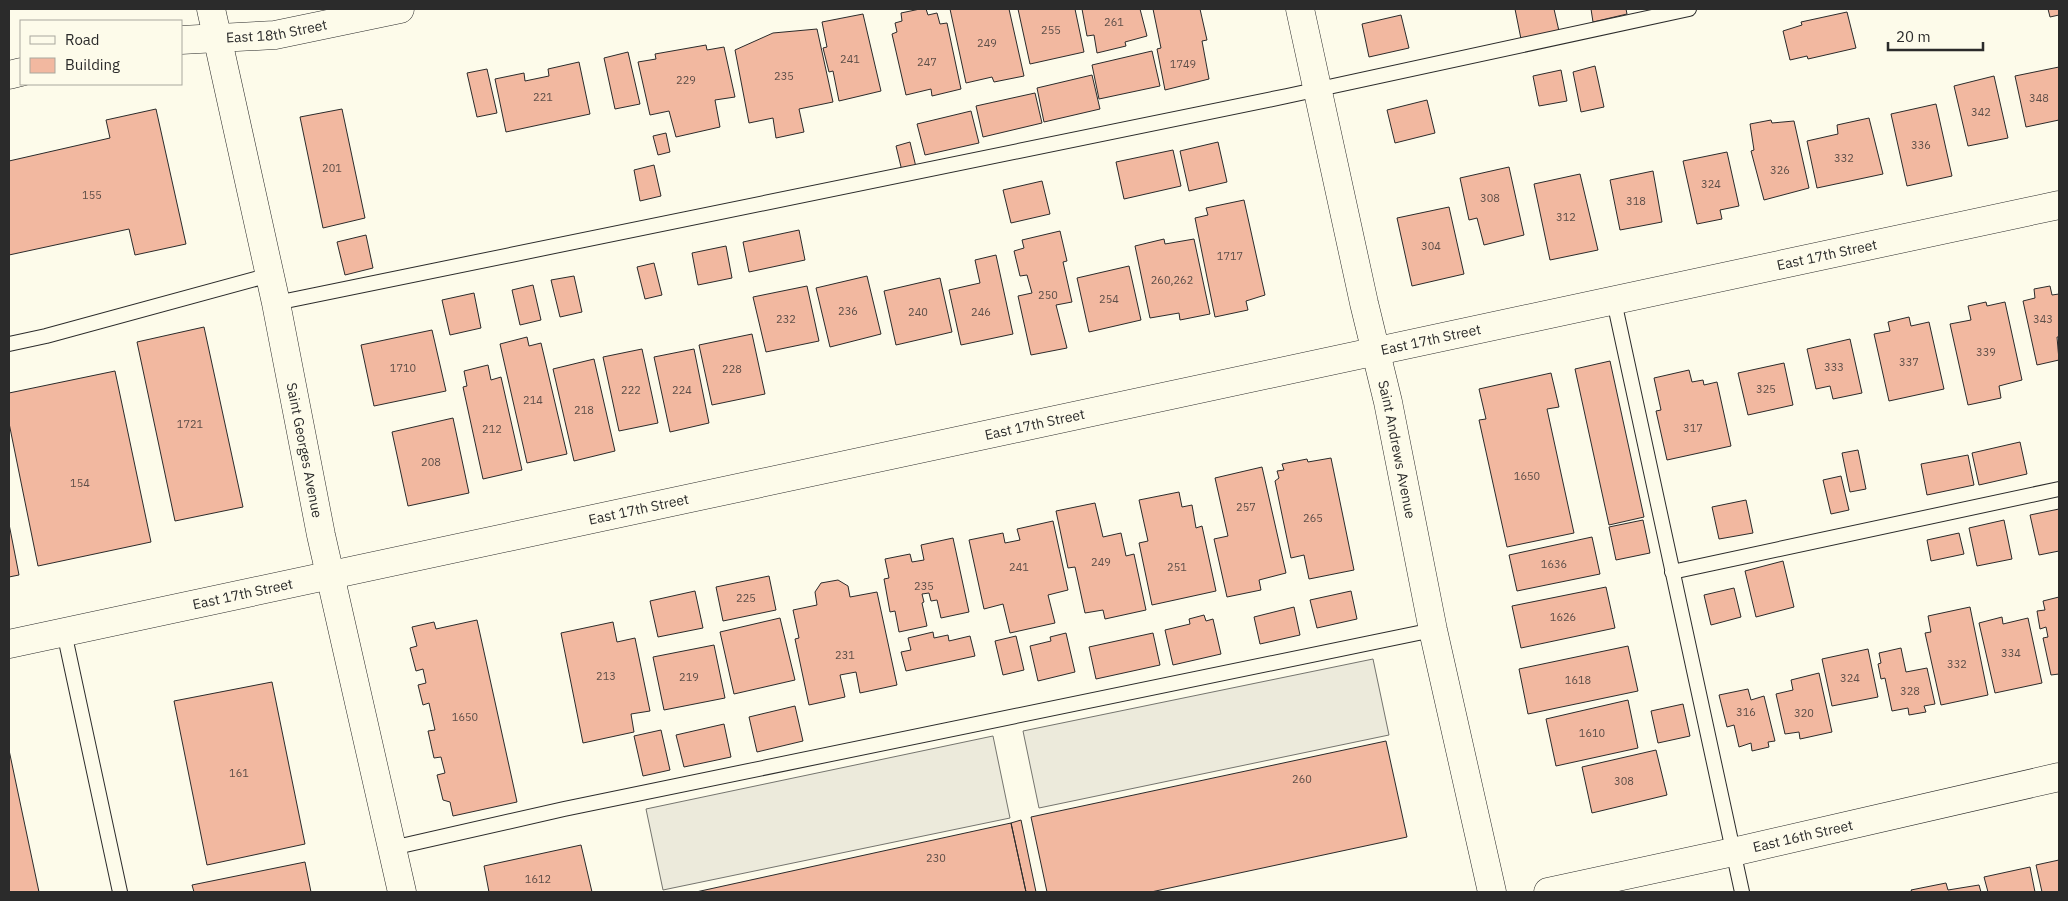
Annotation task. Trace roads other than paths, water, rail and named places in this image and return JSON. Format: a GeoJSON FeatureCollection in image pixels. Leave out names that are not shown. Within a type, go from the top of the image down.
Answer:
{"type":"FeatureCollection","features":[{"type":"Feature","properties":{"kind":"street","name":"Saint Georges Avenue"},"geometry":{"type":"LineString","coordinates":[[211,9],[276,303],[330,575],[402,892]]}},
{"type":"Feature","properties":{"kind":"street","name":"East 18th Street"},"geometry":{"type":"LineString","coordinates":[[182,40],[275,35],[400,9]]}},
{"type":"Feature","properties":{"kind":"street","name":"Saint Andrews Avenue"},"geometry":{"type":"LineString","coordinates":[[1300,9],[1388,402],[1433,630],[1492,892]]}},
{"type":"Feature","properties":{"kind":"street","name":"East 17th Street"},"geometry":{"type":"LineString","coordinates":[[9,644],[2059,205]]}},
{"type":"Feature","properties":{"kind":"street","name":"East 16th Street"},"geometry":{"type":"LineString","coordinates":[[1548,892],[2059,777]]}},
{"type":"Feature","properties":{"kind":"lane"},"geometry":{"type":"LineString","coordinates":[[276,303],[1318,89],[1689,9]]}},
{"type":"Feature","properties":{"kind":"lane"},"geometry":{"type":"LineString","coordinates":[[9,344],[46,336],[270,276]]}},
{"type":"Feature","properties":{"kind":"lane"},"geometry":{"type":"LineString","coordinates":[[1614,301],[1742,892]]}},
{"type":"Feature","properties":{"kind":"lane"},"geometry":{"type":"LineString","coordinates":[[1672,572],[2059,490]]}},
{"type":"Feature","properties":{"kind":"lane"},"geometry":{"type":"LineString","coordinates":[[392,848],[564,809],[1433,630]]}},
{"type":"Feature","properties":{"kind":"lane"},"geometry":{"type":"LineString","coordinates":[[64,632],[120,892]]}}]}
